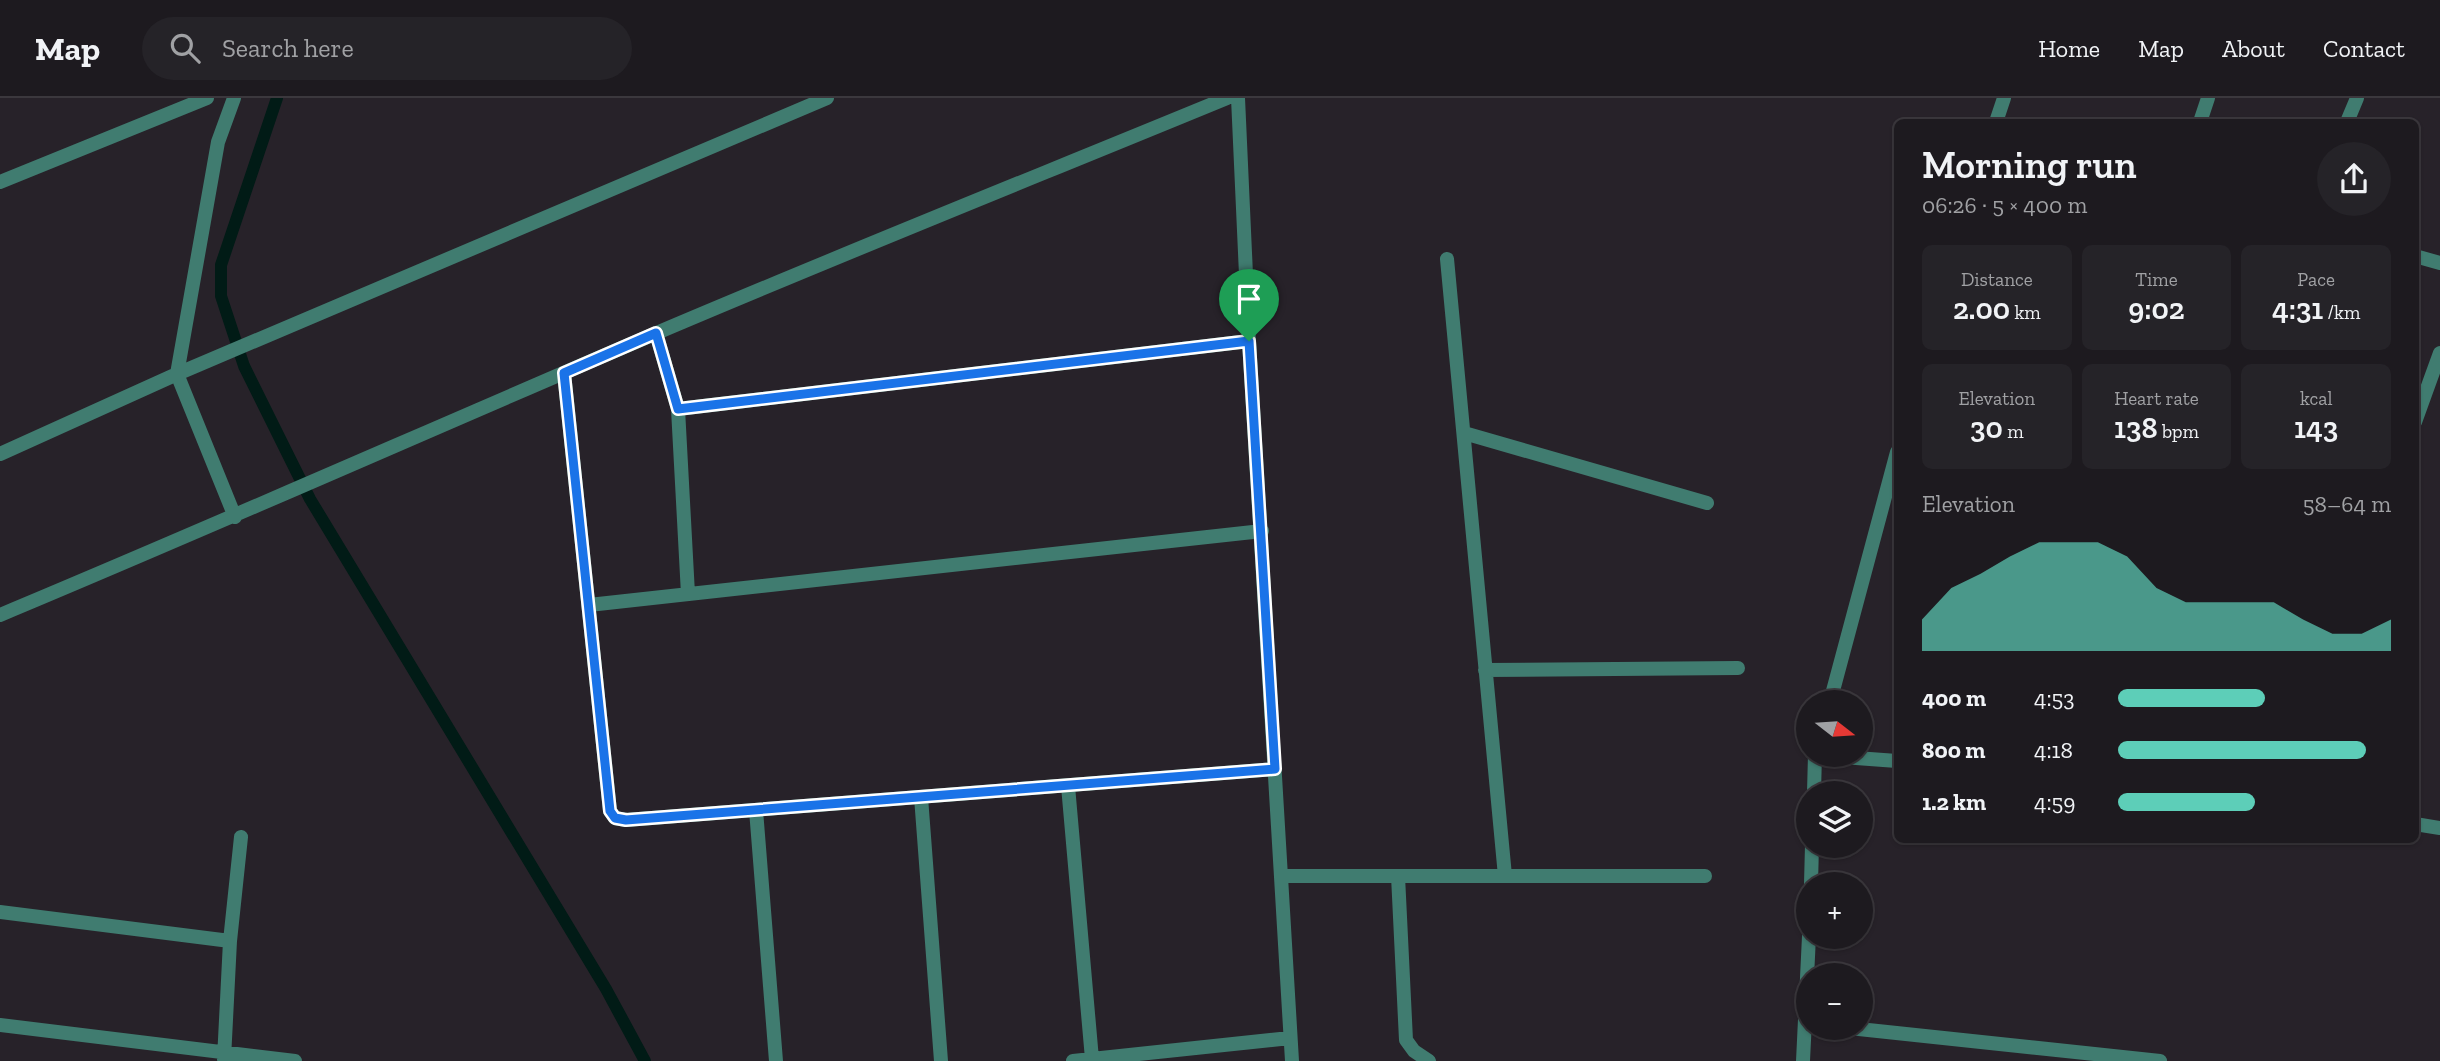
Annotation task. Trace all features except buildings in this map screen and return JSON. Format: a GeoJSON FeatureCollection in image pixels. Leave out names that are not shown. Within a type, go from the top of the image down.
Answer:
{"type":"FeatureCollection","features":[{"type":"Feature","properties":{"kind":"street"},"geometry":{"type":"LineString","coordinates":[[0,182],[207,98]]}},
{"type":"Feature","properties":{"kind":"street"},"geometry":{"type":"LineString","coordinates":[[234,98],[218,142],[177,374],[235,517]]}},
{"type":"Feature","properties":{"kind":"street"},"geometry":{"type":"LineString","coordinates":[[0,454],[177,374],[827,98]]}},
{"type":"Feature","properties":{"kind":"street"},"geometry":{"type":"LineString","coordinates":[[0,615],[235,517],[656,333],[1227,98]]}},
{"type":"Feature","properties":{"kind":"street"},"geometry":{"type":"LineString","coordinates":[[1238,98],[1249,341],[1292,1061]]}},
{"type":"Feature","properties":{"kind":"street"},"geometry":{"type":"LineString","coordinates":[[1997,119],[2004,98]]}},
{"type":"Feature","properties":{"kind":"street"},"geometry":{"type":"LineString","coordinates":[[2201,119],[2208,98]]}},
{"type":"Feature","properties":{"kind":"street"},"geometry":{"type":"LineString","coordinates":[[2348,119],[2357,98]]}},
{"type":"Feature","properties":{"kind":"street"},"geometry":{"type":"LineString","coordinates":[[2419,257],[2440,263]]}},
{"type":"Feature","properties":{"kind":"street"},"geometry":{"type":"LineString","coordinates":[[1447,259],[1505,876]]}},
{"type":"Feature","properties":{"kind":"street"},"geometry":{"type":"LineString","coordinates":[[656,333],[678,409],[688,594]]}},
{"type":"Feature","properties":{"kind":"street"},"geometry":{"type":"LineString","coordinates":[[678,409],[1249,341]]}},
{"type":"Feature","properties":{"kind":"street"},"geometry":{"type":"LineString","coordinates":[[2419,411],[2440,353]]}},
{"type":"Feature","properties":{"kind":"street"},"geometry":{"type":"LineString","coordinates":[[564,373],[610,811],[615,818],[626,820],[1275,769]]}},
{"type":"Feature","properties":{"kind":"street"},"geometry":{"type":"LineString","coordinates":[[1464,433],[1707,503]]}},
{"type":"Feature","properties":{"kind":"street"},"geometry":{"type":"LineString","coordinates":[[1833,690],[1894,463]]}},
{"type":"Feature","properties":{"kind":"street"},"geometry":{"type":"LineString","coordinates":[[589,605],[1262,531]]}},
{"type":"Feature","properties":{"kind":"street"},"geometry":{"type":"LineString","coordinates":[[1485,670],[1738,668]]}},
{"type":"Feature","properties":{"kind":"street"},"geometry":{"type":"LineString","coordinates":[[1873,759],[1894,761]]}},
{"type":"Feature","properties":{"kind":"street"},"geometry":{"type":"LineString","coordinates":[[1068,786],[1093,1059]]}},
{"type":"Feature","properties":{"kind":"street"},"geometry":{"type":"LineString","coordinates":[[921,797],[941,1061]]}},
{"type":"Feature","properties":{"kind":"street"},"geometry":{"type":"LineString","coordinates":[[756,810],[776,1061]]}},
{"type":"Feature","properties":{"kind":"street"},"geometry":{"type":"LineString","coordinates":[[2419,825],[2440,828]]}},
{"type":"Feature","properties":{"kind":"street"},"geometry":{"type":"LineString","coordinates":[[224,1057],[230,941],[240,837]]}},
{"type":"Feature","properties":{"kind":"street"},"geometry":{"type":"LineString","coordinates":[[1282,876],[1705,876]]}},
{"type":"Feature","properties":{"kind":"street"},"geometry":{"type":"LineString","coordinates":[[1398,876],[1406,1040],[1414,1051],[1429,1061]]}},
{"type":"Feature","properties":{"kind":"street"},"geometry":{"type":"LineString","coordinates":[[0,912],[230,941]]}},
{"type":"Feature","properties":{"kind":"street"},"geometry":{"type":"LineString","coordinates":[[0,1025],[224,1057],[296,1061]]}},
{"type":"Feature","properties":{"kind":"street"},"geometry":{"type":"LineString","coordinates":[[1873,1031],[2160,1061]]}},
{"type":"Feature","properties":{"kind":"street"},"geometry":{"type":"LineString","coordinates":[[1073,1061],[1290,1038]]}},
{"type":"Feature","properties":{"kind":"street"},"geometry":{"type":"LineString","coordinates":[[1803,1061],[1805,1040]]}},
{"type":"Feature","properties":{"kind":"waterway"},"geometry":{"type":"LineString","coordinates":[[277,98],[221,265],[221,296],[244,366],[310,499],[606,989],[645,1061]]}},
{"type":"Feature","properties":{"kind":"route"},"geometry":{"type":"LineString","coordinates":[[656,333],[678,409],[1249,341],[1275,769],[626,820],[615,818],[610,811],[564,373],[656,333]]}}]}
